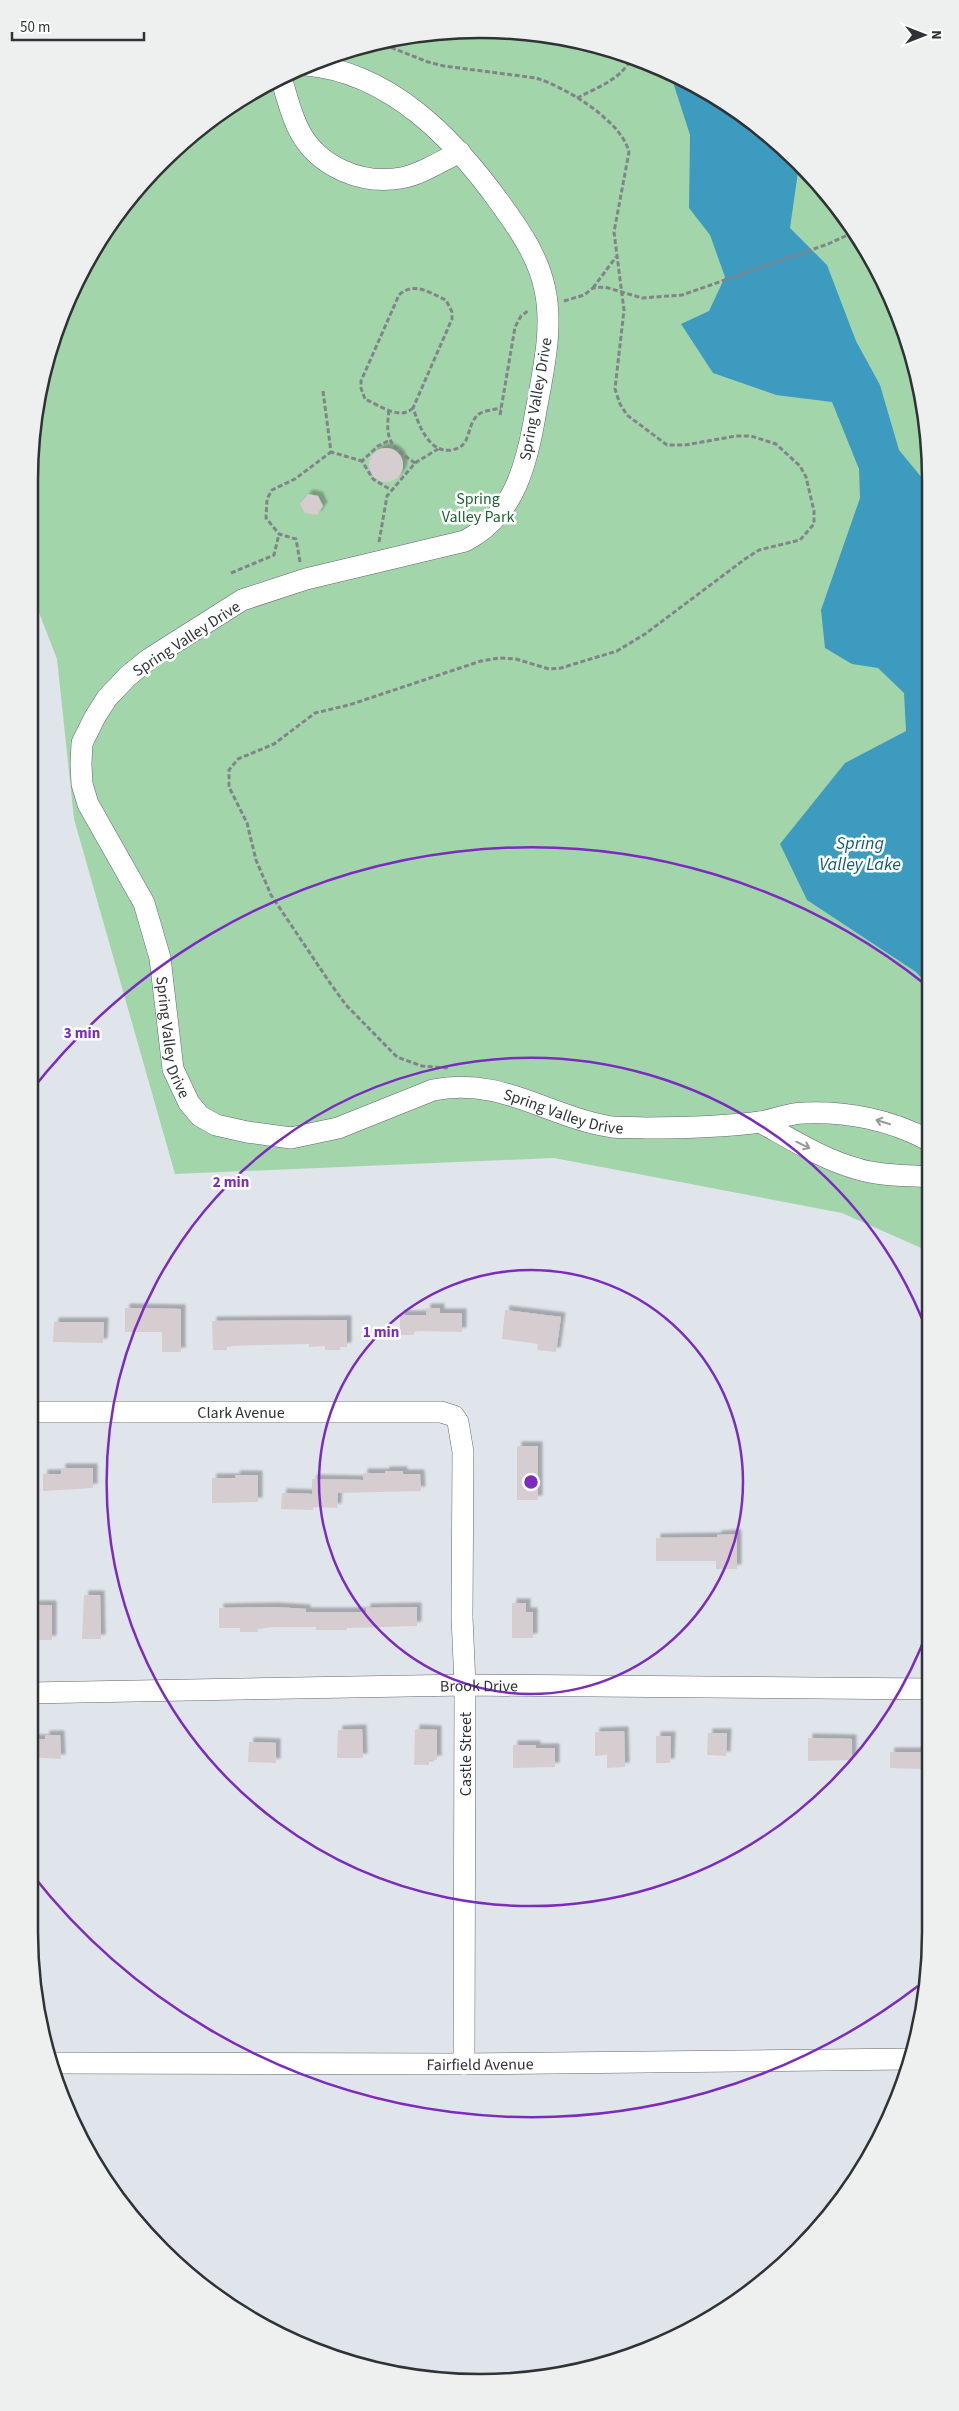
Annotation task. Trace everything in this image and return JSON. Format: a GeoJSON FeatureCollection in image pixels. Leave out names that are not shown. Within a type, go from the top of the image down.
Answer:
{"type":"FeatureCollection","features":[{"type":"Feature","properties":{"kind":"street","name":"Spring Valley Drive"},"geometry":{"type":"LineString","coordinates":[[320,67],[355,76],[399,99],[430,123],[460,152],[480,175],[527,243],[545,289],[547,333],[531,438],[511,498],[500,514],[483,531],[465,541],[306,579],[242,600],[149,659],[128,676],[107,698],[82,744],[82,784],[88,804],[135,883],[152,928],[160,958],[173,1069],[189,1103],[200,1116],[216,1125],[247,1132],[291,1138],[321,1133],[433,1090],[457,1087],[494,1089],[586,1121],[613,1127],[692,1127],[760,1122],[802,1113],[842,1114],[881,1121],[922,1138]]}},
{"type":"Feature","properties":{"kind":"street"},"geometry":{"type":"LineString","coordinates":[[283,84],[290,110],[301,134],[318,157],[344,172],[378,179],[400,178],[421,172],[460,152]]}},
{"type":"Feature","properties":{"kind":"street"},"geometry":{"type":"LineString","coordinates":[[760,1122],[794,1141],[858,1169],[880,1174],[922,1176]]}},
{"type":"Feature","properties":{"kind":"street","name":"Clark Avenue"},"geometry":{"type":"LineString","coordinates":[[38,1412],[441,1412],[454,1416]]}},
{"type":"Feature","properties":{"kind":"street","name":"Castle Street"},"geometry":{"type":"LineString","coordinates":[[454,1416],[458,1422],[463,1452],[462,1617],[465,1685],[464,2064]]}},
{"type":"Feature","properties":{"kind":"street","name":"Brook Drive"},"geometry":{"type":"LineString","coordinates":[[38,1693],[465,1685],[922,1689]]}},
{"type":"Feature","properties":{"kind":"street","name":"Fairfield Avenue"},"geometry":{"type":"LineString","coordinates":[[58,2063],[464,2064],[902,2059]]}},
{"type":"Feature","properties":{"kind":"path"},"geometry":{"type":"LineString","coordinates":[[389,47],[428,62],[444,66],[536,78],[550,82],[577,98],[607,122],[627,143],[629,152],[614,232],[624,324],[615,389],[616,397],[627,415],[667,445],[685,445],[736,436],[751,436],[776,444],[800,466],[806,477],[814,511],[814,524],[800,540],[759,550],[645,634],[617,651],[561,668],[549,669],[516,659],[499,658],[481,661],[349,705],[315,713],[274,744],[238,759],[229,770],[229,787],[247,823],[256,860],[271,895],[346,1005],[398,1057],[408,1063],[422,1066],[456,1068]]}},
{"type":"Feature","properties":{"kind":"path"},"geometry":{"type":"LineString","coordinates":[[577,98],[618,76],[629,64]]}},
{"type":"Feature","properties":{"kind":"path"},"geometry":{"type":"LineString","coordinates":[[690,293],[828,244],[848,235]]}},
{"type":"Feature","properties":{"kind":"path"},"geometry":{"type":"LineString","coordinates":[[593,288],[617,257]]}},
{"type":"Feature","properties":{"kind":"path"},"geometry":{"type":"LineString","coordinates":[[417,287],[446,300],[452,312],[452,319],[413,408],[402,414],[365,399],[361,388],[361,381],[399,295],[405,289],[417,287]]}},
{"type":"Feature","properties":{"kind":"path"},"geometry":{"type":"LineString","coordinates":[[323,391],[331,452]]}},
{"type":"Feature","properties":{"kind":"path"},"geometry":{"type":"LineString","coordinates":[[413,408],[424,432],[438,449],[446,451],[460,447],[465,441],[477,415],[485,411],[501,408]]}},
{"type":"Feature","properties":{"kind":"path"},"geometry":{"type":"LineString","coordinates":[[389,410],[386,429],[388,441],[400,453],[415,463]]}},
{"type":"Feature","properties":{"kind":"path"},"geometry":{"type":"LineString","coordinates":[[362,461],[378,446],[388,441]]}},
{"type":"Feature","properties":{"kind":"path"},"geometry":{"type":"LineString","coordinates":[[377,562],[387,496],[415,463],[438,449]]}},
{"type":"Feature","properties":{"kind":"path"},"geometry":{"type":"LineString","coordinates":[[331,452],[362,461],[373,479],[391,490]]}},
{"type":"Feature","properties":{"kind":"path"},"geometry":{"type":"LineString","coordinates":[[306,579],[299,560],[296,539],[279,534],[266,518],[267,499],[272,490],[295,479],[331,452]]}},
{"type":"Feature","properties":{"kind":"path"},"geometry":{"type":"LineString","coordinates":[[231,573],[274,555],[279,534]]}},
{"type":"Feature","properties":{"kind":"green space","name":"Spring Valley Park"},"geometry":{"type":"Polygon","coordinates":[[[451,38],[508,38],[537,41],[594,53],[649,71],[701,97],[725,112],[771,147],[792,167],[812,188],[847,234],[876,284],[888,310],[898,337],[913,393],[921,451],[922,480],[922,1248],[842,1213],[554,1158],[175,1174],[74,819],[57,659],[38,610],[38,451],[46,393],[53,365],[71,310],[97,258],[129,210],[147,188],[188,147],[234,112],[284,83],[310,71],[337,61],[393,46],[451,38]]]}},
{"type":"Feature","properties":{"kind":"water","name":"Spring Valley Lake"},"geometry":{"type":"Polygon","coordinates":[[[673,82],[701,97],[749,129],[798,173],[790,228],[827,265],[856,341],[880,385],[899,450],[922,478],[922,978],[916,972],[807,900],[780,844],[845,763],[906,731],[904,693],[878,668],[852,664],[825,648],[821,610],[860,498],[859,469],[832,402],[776,395],[713,373],[681,324],[709,311],[725,277],[710,235],[689,208],[690,135],[673,82]]]}},
{"type":"Feature","properties":{"kind":"building"},"geometry":{"type":"Polygon","coordinates":[[[386,448],[393,449],[398,453],[402,458],[402,472],[398,477],[393,481],[386,482],[379,481],[374,477],[370,472],[369,465],[370,458],[374,453],[379,449],[386,448]]]}},
{"type":"Feature","properties":{"kind":"building"},"geometry":{"type":"Polygon","coordinates":[[[308,494],[318,496],[323,506],[317,515],[305,513],[300,504],[308,494]]]}},
{"type":"Feature","properties":{"kind":"building"},"geometry":{"type":"Polygon","coordinates":[[[125,1308],[181,1309],[181,1352],[162,1352],[162,1332],[125,1332],[125,1308]]]}},
{"type":"Feature","properties":{"kind":"building"},"geometry":{"type":"Polygon","coordinates":[[[426,1308],[440,1308],[440,1313],[462,1313],[462,1332],[414,1331],[414,1335],[400,1335],[400,1315],[426,1315],[426,1308]]]}},
{"type":"Feature","properties":{"kind":"building"},"geometry":{"type":"Polygon","coordinates":[[[505,1310],[561,1317],[556,1352],[537,1350],[538,1344],[502,1339],[505,1310]]]}},
{"type":"Feature","properties":{"kind":"building"},"geometry":{"type":"Polygon","coordinates":[[[347,1320],[347,1347],[340,1347],[340,1350],[325,1350],[325,1346],[309,1347],[309,1344],[227,1346],[227,1350],[213,1350],[212,1321],[347,1320]]]}},
{"type":"Feature","properties":{"kind":"building"},"geometry":{"type":"Polygon","coordinates":[[[54,1322],[104,1322],[103,1343],[53,1342],[54,1322]]]}},
{"type":"Feature","properties":{"kind":"building"},"geometry":{"type":"Polygon","coordinates":[[[517,1446],[538,1446],[538,1500],[517,1500],[517,1446]]]}},
{"type":"Feature","properties":{"kind":"building"},"geometry":{"type":"Polygon","coordinates":[[[61,1468],[93,1468],[93,1488],[43,1491],[43,1474],[61,1474],[61,1468]]]}},
{"type":"Feature","properties":{"kind":"building"},"geometry":{"type":"Polygon","coordinates":[[[385,1471],[403,1471],[403,1474],[420,1474],[421,1491],[338,1493],[337,1508],[313,1507],[313,1510],[281,1509],[282,1493],[312,1494],[312,1479],[363,1480],[363,1473],[385,1473],[385,1471]]]}},
{"type":"Feature","properties":{"kind":"building"},"geometry":{"type":"Polygon","coordinates":[[[235,1475],[258,1475],[258,1502],[212,1503],[212,1478],[236,1478],[235,1475]]]}},
{"type":"Feature","properties":{"kind":"building"},"geometry":{"type":"Polygon","coordinates":[[[737,1534],[737,1569],[716,1569],[716,1561],[656,1561],[656,1538],[717,1537],[717,1535],[737,1534]]]}},
{"type":"Feature","properties":{"kind":"building"},"geometry":{"type":"Polygon","coordinates":[[[84,1595],[100,1595],[101,1639],[82,1639],[84,1595]]]}},
{"type":"Feature","properties":{"kind":"building"},"geometry":{"type":"Polygon","coordinates":[[[512,1603],[526,1603],[526,1612],[533,1612],[533,1638],[512,1638],[512,1603]]]}},
{"type":"Feature","properties":{"kind":"building"},"geometry":{"type":"Polygon","coordinates":[[[38,1605],[52,1605],[52,1640],[38,1640],[38,1605]]]}},
{"type":"Feature","properties":{"kind":"building"},"geometry":{"type":"Polygon","coordinates":[[[274,1607],[306,1609],[306,1612],[366,1612],[366,1608],[417,1607],[417,1626],[347,1628],[347,1630],[316,1630],[316,1627],[274,1627],[258,1629],[258,1632],[240,1632],[240,1628],[219,1628],[219,1608],[274,1607]]]}},
{"type":"Feature","properties":{"kind":"building"},"geometry":{"type":"Polygon","coordinates":[[[362,1729],[363,1758],[337,1758],[338,1730],[362,1729]]]}},
{"type":"Feature","properties":{"kind":"building"},"geometry":{"type":"Polygon","coordinates":[[[415,1729],[437,1730],[437,1760],[429,1760],[429,1765],[414,1765],[415,1729]]]}},
{"type":"Feature","properties":{"kind":"building"},"geometry":{"type":"Polygon","coordinates":[[[624,1731],[625,1767],[607,1768],[607,1755],[595,1756],[595,1732],[624,1731]]]}},
{"type":"Feature","properties":{"kind":"building"},"geometry":{"type":"Polygon","coordinates":[[[708,1733],[727,1733],[726,1756],[707,1755],[708,1733]]]}},
{"type":"Feature","properties":{"kind":"building"},"geometry":{"type":"Polygon","coordinates":[[[45,1735],[60,1735],[61,1759],[38,1758],[38,1739],[45,1739],[45,1735]]]}},
{"type":"Feature","properties":{"kind":"building"},"geometry":{"type":"Polygon","coordinates":[[[656,1736],[671,1736],[670,1763],[656,1763],[656,1736]]]}},
{"type":"Feature","properties":{"kind":"building"},"geometry":{"type":"Polygon","coordinates":[[[808,1738],[852,1739],[852,1760],[808,1761],[808,1738]]]}},
{"type":"Feature","properties":{"kind":"building"},"geometry":{"type":"Polygon","coordinates":[[[249,1742],[276,1743],[276,1763],[248,1762],[249,1742]]]}},
{"type":"Feature","properties":{"kind":"building"},"geometry":{"type":"Polygon","coordinates":[[[513,1745],[536,1745],[536,1748],[555,1748],[555,1767],[513,1768],[513,1745]]]}},
{"type":"Feature","properties":{"kind":"building"},"geometry":{"type":"Polygon","coordinates":[[[890,1752],[921,1752],[921,1769],[890,1768],[890,1752]]]}}]}
